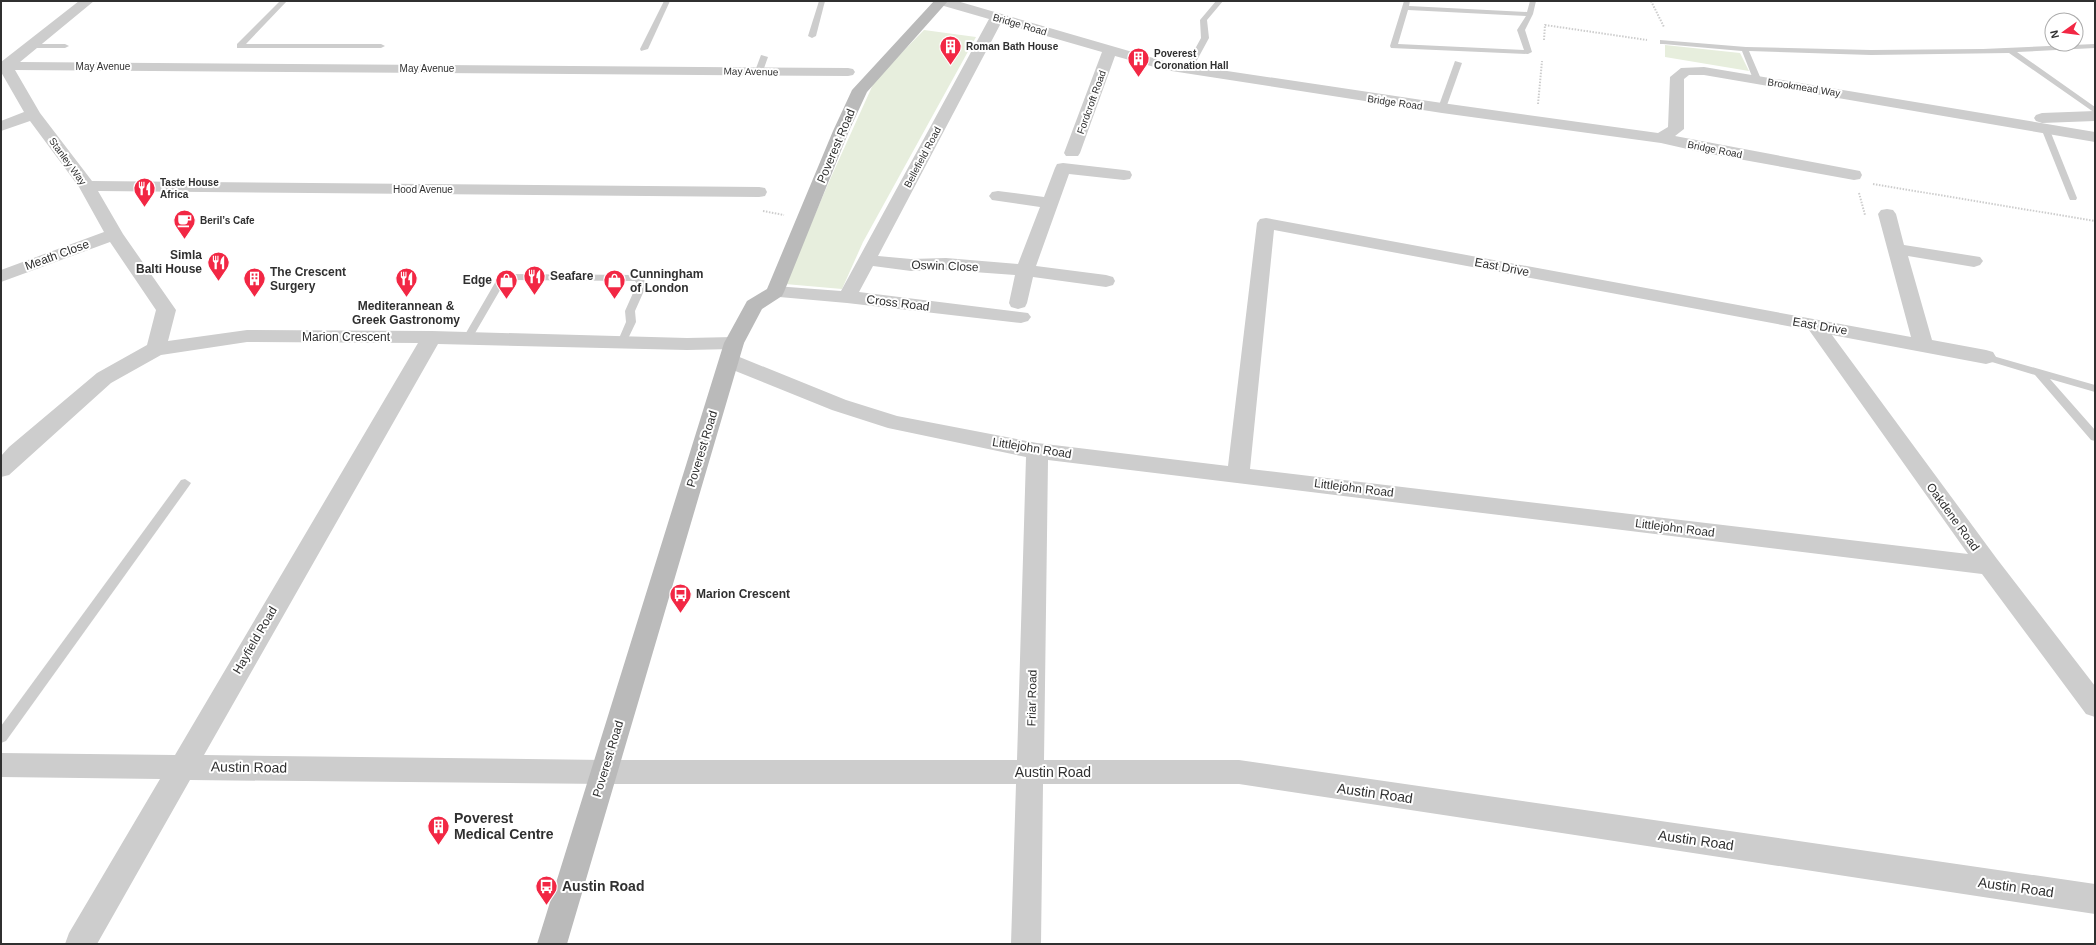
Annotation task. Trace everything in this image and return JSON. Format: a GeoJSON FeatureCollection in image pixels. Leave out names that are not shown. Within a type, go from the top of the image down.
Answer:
{"type":"FeatureCollection","features":[{"type":"Feature","properties":{"kind":"street"},"geometry":{"type":"LineString","coordinates":[[6,66],[87,1]]}},
{"type":"Feature","properties":{"kind":"street","name":"Bridge Road"},"geometry":{"type":"LineString","coordinates":[[941,1],[1110,51],[1187,71],[1661,138],[1705,148],[1854,175]]}},
{"type":"Feature","properties":{"kind":"street","name":"Poverest Road"},"geometry":{"type":"LineString","coordinates":[[552,944],[732,352],[754,305],[775,292],[841,131],[860,90],[941,1]]}},
{"type":"Feature","properties":{"kind":"street","name":"Bellefield Road"},"geometry":{"type":"LineString","coordinates":[[847,297],[997,17]]}},
{"type":"Feature","properties":{"kind":"street","name":"Fordcroft Road"},"geometry":{"type":"LineString","coordinates":[[1072,153],[1110,51]]}},
{"type":"Feature","properties":{"kind":"street","name":"May Avenue"},"geometry":{"type":"LineString","coordinates":[[6,66],[762,64],[848,72]]}},
{"type":"Feature","properties":{"kind":"street","name":"Stanley Way"},"geometry":{"type":"LineString","coordinates":[[6,66],[33,114],[87,186],[114,234],[166,310],[156,349]]}},
{"type":"Feature","properties":{"kind":"street","name":"Brookmead Way"},"geometry":{"type":"LineString","coordinates":[[1661,138],[1676,129],[1677,77],[1686,71],[1704,71],[1757,79],[2095,137]]}},
{"type":"Feature","properties":{"kind":"street"},"geometry":{"type":"LineString","coordinates":[[1,126],[33,114]]}},
{"type":"Feature","properties":{"kind":"street","name":"Brookmead Way"},"geometry":{"type":"LineString","coordinates":[[2001,120],[2095,116]]}},
{"type":"Feature","properties":{"kind":"street"},"geometry":{"type":"LineString","coordinates":[[1025,270],[1063,168],[1124,175]]}},
{"type":"Feature","properties":{"kind":"street","name":"Hood Avenue"},"geometry":{"type":"LineString","coordinates":[[87,186],[759,192]]}},
{"type":"Feature","properties":{"kind":"street"},"geometry":{"type":"LineString","coordinates":[[998,196],[1050,204]]}},
{"type":"Feature","properties":{"kind":"street"},"geometry":{"type":"LineString","coordinates":[[1887,214],[1923,345]]}},
{"type":"Feature","properties":{"kind":"street","name":"East Drive"},"geometry":{"type":"LineString","coordinates":[[1238,474],[1266,223],[1986,357]]}},
{"type":"Feature","properties":{"kind":"street","name":"Meath Close"},"geometry":{"type":"LineString","coordinates":[[1,276],[114,234]]}},
{"type":"Feature","properties":{"kind":"street"},"geometry":{"type":"LineString","coordinates":[[1897,249],[1974,261]]}},
{"type":"Feature","properties":{"kind":"street","name":"Oswin Close"},"geometry":{"type":"LineString","coordinates":[[866,260],[910,265],[946,264],[1025,270],[1106,281]]}},
{"type":"Feature","properties":{"kind":"street","name":"Cross Road"},"geometry":{"type":"LineString","coordinates":[[775,292],[1020,310],[1025,270]]}},
{"type":"Feature","properties":{"kind":"street","name":"Oakdene Road"},"geometry":{"type":"LineString","coordinates":[[1815,325],[1989,566],[2095,706]]}},
{"type":"Feature","properties":{"kind":"street","name":"Marion Crescent"},"geometry":{"type":"LineString","coordinates":[[1,469],[17,453],[104,378],[156,349],[247,336],[432,337],[622,343],[732,352]]}},
{"type":"Feature","properties":{"kind":"street","name":"Hayfield Road"},"geometry":{"type":"LineString","coordinates":[[80,944],[432,337]]}},
{"type":"Feature","properties":{"kind":"street","name":"Littlejohn Road"},"geometry":{"type":"LineString","coordinates":[[732,352],[839,405],[895,423],[1038,451],[1989,566]]}},
{"type":"Feature","properties":{"kind":"street","name":"Friar Road"},"geometry":{"type":"LineString","coordinates":[[1026,944],[1038,451]]}},
{"type":"Feature","properties":{"kind":"street","name":"Austin Road"},"geometry":{"type":"LineString","coordinates":[[1,765],[604,772],[1240,772],[2095,899]]}},
{"type":"Feature","properties":{"kind":"lane"},"geometry":{"type":"LineString","coordinates":[[284,1],[240,46],[381,46]]}},
{"type":"Feature","properties":{"kind":"lane"},"geometry":{"type":"LineString","coordinates":[[644,49],[667,1]]}},
{"type":"Feature","properties":{"kind":"lane"},"geometry":{"type":"LineString","coordinates":[[812,36],[822,1]]}},
{"type":"Feature","properties":{"kind":"lane"},"geometry":{"type":"LineString","coordinates":[[1187,71],[1205,38],[1203,20],[1220,1]]}},
{"type":"Feature","properties":{"kind":"lane"},"geometry":{"type":"LineString","coordinates":[[1530,14],[1406,4],[1394,46],[1528,52],[1521,30],[1530,14],[1533,1]]}},
{"type":"Feature","properties":{"kind":"lane"},"geometry":{"type":"LineString","coordinates":[[1663,42],[1672,44],[1745,49],[1874,54],[2012,52],[2095,46]]}},
{"type":"Feature","properties":{"kind":"lane"},"geometry":{"type":"LineString","coordinates":[[31,46],[65,46]]}},
{"type":"Feature","properties":{"kind":"lane"},"geometry":{"type":"LineString","coordinates":[[1745,49],[1757,79]]}},
{"type":"Feature","properties":{"kind":"lane"},"geometry":{"type":"LineString","coordinates":[[2012,52],[2095,111]]}},
{"type":"Feature","properties":{"kind":"lane"},"geometry":{"type":"LineString","coordinates":[[1442,108],[1458,63]]}},
{"type":"Feature","properties":{"kind":"lane"},"geometry":{"type":"LineString","coordinates":[[2045,128],[2073,198]]}},
{"type":"Feature","properties":{"kind":"lane"},"geometry":{"type":"LineString","coordinates":[[468,338],[499,283],[504,278],[528,276],[552,278],[638,278],[642,284],[630,311],[631,322],[622,343]]}},
{"type":"Feature","properties":{"kind":"lane"},"geometry":{"type":"LineString","coordinates":[[1986,357],[2095,389]]}},
{"type":"Feature","properties":{"kind":"lane"},"geometry":{"type":"LineString","coordinates":[[2039,373],[2095,437]]}},
{"type":"Feature","properties":{"kind":"lane"},"geometry":{"type":"LineString","coordinates":[[1,737],[185,483]]}},
{"type":"Feature","properties":{"kind":"path"},"geometry":{"type":"LineString","coordinates":[[1651,1],[1672,44]]}},
{"type":"Feature","properties":{"kind":"path"},"geometry":{"type":"LineString","coordinates":[[1543,47],[1545,25],[1663,42]]}},
{"type":"Feature","properties":{"kind":"path"},"geometry":{"type":"LineString","coordinates":[[1536,121],[1542,54]]}},
{"type":"Feature","properties":{"kind":"path"},"geometry":{"type":"LineString","coordinates":[[1854,175],[1856,181],[2095,221]]}},
{"type":"Feature","properties":{"kind":"green space"},"geometry":{"type":"Polygon","coordinates":[[[924,30],[976,37],[863,242],[842,289],[785,284],[875,80],[924,30]]]}},
{"type":"Feature","properties":{"kind":"green space"},"geometry":{"type":"Polygon","coordinates":[[[1665,45],[1740,53],[1749,71],[1665,57],[1665,45]]]}},
{"type":"Feature","properties":{"kind":"place","name":"Roman Bath House"},"geometry":{"type":"Point","coordinates":[950,66]}},
{"type":"Feature","properties":{"kind":"place","name":"Poverest Coronation Hall"},"geometry":{"type":"Point","coordinates":[1138,78]}},
{"type":"Feature","properties":{"kind":"place","name":"Taste House Africa"},"geometry":{"type":"Point","coordinates":[145,208]}},
{"type":"Feature","properties":{"kind":"place","name":"Beril’s Cafe"},"geometry":{"type":"Point","coordinates":[185,240]}},
{"type":"Feature","properties":{"kind":"place","name":"Simla Balti House"},"geometry":{"type":"Point","coordinates":[218,282]}},
{"type":"Feature","properties":{"kind":"place","name":"Seafare"},"geometry":{"type":"Point","coordinates":[534,296]}},
{"type":"Feature","properties":{"kind":"place","name":"The Crescent Surgery"},"geometry":{"type":"Point","coordinates":[255,298]}},
{"type":"Feature","properties":{"kind":"place","name":"Mediterannean & Greek Gastronomy"},"geometry":{"type":"Point","coordinates":[406,298]}},
{"type":"Feature","properties":{"kind":"place","name":"Edge"},"geometry":{"type":"Point","coordinates":[507,300]}},
{"type":"Feature","properties":{"kind":"place","name":"Cunningham of London"},"geometry":{"type":"Point","coordinates":[615,300]}},
{"type":"Feature","properties":{"kind":"place","name":"Marion Crescent"},"geometry":{"type":"Point","coordinates":[681,614]}},
{"type":"Feature","properties":{"kind":"place","name":"Poverest Medical Centre"},"geometry":{"type":"Point","coordinates":[438,846]}},
{"type":"Feature","properties":{"kind":"place","name":"Austin Road"},"geometry":{"type":"Point","coordinates":[546,906]}}]}
